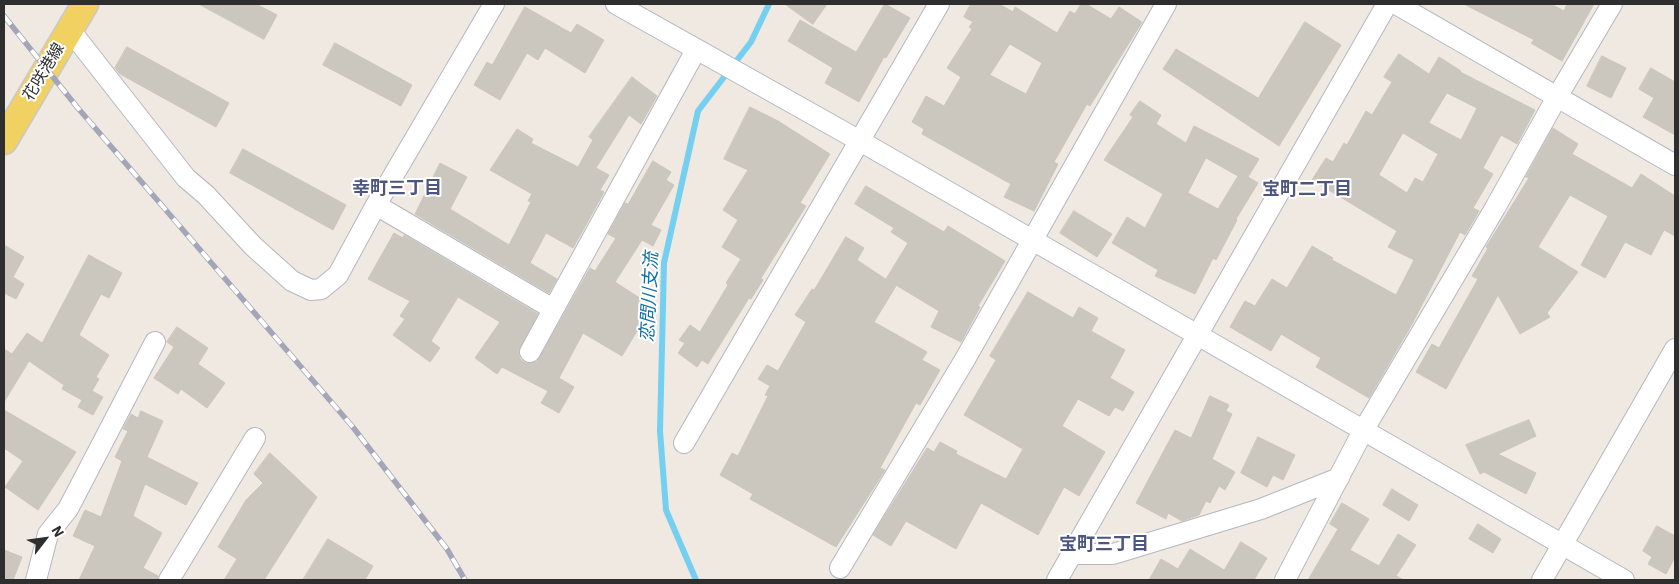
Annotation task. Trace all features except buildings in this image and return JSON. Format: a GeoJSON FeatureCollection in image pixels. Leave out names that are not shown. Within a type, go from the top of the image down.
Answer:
{"type":"FeatureCollection","features":[{"type":"Feature","properties":{"kind":"main road","name":"花咲港線"},"geometry":{"type":"LineString","coordinates":[[4,141],[85,4]]}},
{"type":"Feature","properties":{"kind":"street"},"geometry":{"type":"LineString","coordinates":[[70,30],[186,178],[206,196],[253,246],[292,281],[310,290],[321,289],[338,275],[376,205],[494,4]]}},
{"type":"Feature","properties":{"kind":"street"},"geometry":{"type":"LineString","coordinates":[[616,4],[860,141],[1624,580]]}},
{"type":"Feature","properties":{"kind":"street"},"geometry":{"type":"LineString","coordinates":[[684,443],[939,4]]}},
{"type":"Feature","properties":{"kind":"street"},"geometry":{"type":"LineString","coordinates":[[840,568],[964,361],[1030,240],[1102,119],[1166,4]]}},
{"type":"Feature","properties":{"kind":"street"},"geometry":{"type":"LineString","coordinates":[[1057,580],[1387,4]]}},
{"type":"Feature","properties":{"kind":"street"},"geometry":{"type":"LineString","coordinates":[[1396,4],[1675,165]]}},
{"type":"Feature","properties":{"kind":"street"},"geometry":{"type":"LineString","coordinates":[[1285,580],[1364,431],[1495,208],[1556,97],[1612,4]]}},
{"type":"Feature","properties":{"kind":"street"},"geometry":{"type":"LineString","coordinates":[[530,352],[696,50]]}},
{"type":"Feature","properties":{"kind":"street"},"geometry":{"type":"LineString","coordinates":[[376,205],[554,309]]}},
{"type":"Feature","properties":{"kind":"street"},"geometry":{"type":"LineString","coordinates":[[36,580],[48,534],[68,509],[155,342]]}},
{"type":"Feature","properties":{"kind":"street"},"geometry":{"type":"LineString","coordinates":[[1542,580],[1675,348]]}},
{"type":"Feature","properties":{"kind":"street"},"geometry":{"type":"LineString","coordinates":[[169,580],[255,438]]}},
{"type":"Feature","properties":{"kind":"street"},"geometry":{"type":"LineString","coordinates":[[1072,554],[1113,554],[1261,509],[1339,478]]}},
{"type":"Feature","properties":{"kind":"waterway","name":"恋問川支流"},"geometry":{"type":"LineString","coordinates":[[696,580],[666,510],[660,431],[664,263],[698,111],[751,42],[769,4]]}},
{"type":"Feature","properties":{"kind":"railway"},"geometry":{"type":"LineString","coordinates":[[4,16],[77,107],[352,426],[447,549],[465,580]]}},
{"type":"Feature","properties":{"kind":"district","name":"幸町三丁目"},"geometry":{"type":"Point","coordinates":[397,189]}},
{"type":"Feature","properties":{"kind":"district","name":"宝町二丁目"},"geometry":{"type":"Point","coordinates":[1307,190]}},
{"type":"Feature","properties":{"kind":"district","name":"宝町三丁目"},"geometry":{"type":"Point","coordinates":[1104,545]}}]}
